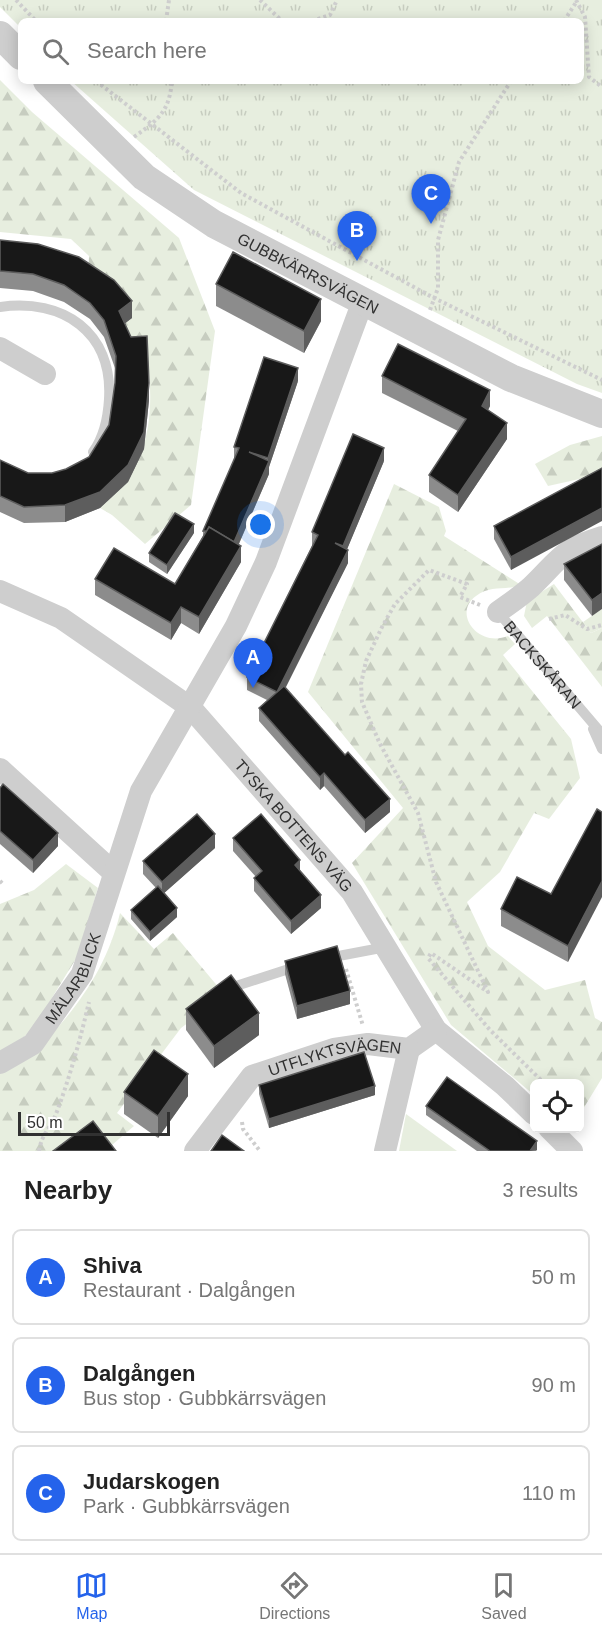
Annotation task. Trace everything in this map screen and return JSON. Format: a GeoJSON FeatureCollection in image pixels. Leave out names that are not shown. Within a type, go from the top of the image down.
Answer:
{"type":"FeatureCollection","features":[{"type":"Feature","properties":{"kind":"street"},"geometry":{"type":"LineString","coordinates":[[0,35],[18,53]]}},
{"type":"Feature","properties":{"kind":"street","name":"GUBBKÄRRSVÄGEN"},"geometry":{"type":"LineString","coordinates":[[50,84],[144,177],[214,224],[511,378],[602,414]]}},
{"type":"Feature","properties":{"kind":"street","name":"MÄLARBLICK"},"geometry":{"type":"LineString","coordinates":[[0,1063],[33,1044],[79,979],[141,791],[191,708],[236,626],[266,562],[317,430],[363,301]]}},
{"type":"Feature","properties":{"kind":"street"},"geometry":{"type":"LineString","coordinates":[[0,348],[45,374]]}},
{"type":"Feature","properties":{"kind":"street","name":"BACKSKÅRAN"},"geometry":{"type":"LineString","coordinates":[[498,612],[531,587],[557,557],[579,544],[602,537]]}},
{"type":"Feature","properties":{"kind":"street","name":"TYSKA BOTTENS VÄG"},"geometry":{"type":"LineString","coordinates":[[0,591],[61,618],[191,708],[352,892],[436,1030],[505,1086],[530,1110]]}},
{"type":"Feature","properties":{"kind":"street"},"geometry":{"type":"LineString","coordinates":[[0,769],[113,872]]}},
{"type":"Feature","properties":{"kind":"street","name":"UTFLYKTSVÄGEN"},"geometry":{"type":"LineString","coordinates":[[195,1151],[252,1076],[334,1049],[368,1044],[410,1049],[436,1030]]}},
{"type":"Feature","properties":{"kind":"street"},"geometry":{"type":"LineString","coordinates":[[385,1151],[410,1049]]}},
{"type":"Feature","properties":{"kind":"street"},"geometry":{"type":"LineString","coordinates":[[554,1133],[572,1151]]}},
{"type":"Feature","properties":{"kind":"lane"},"geometry":{"type":"LineString","coordinates":[[0,307],[17,305],[47,308],[69,317],[88,332],[104,354],[110,378],[108,410],[98,445],[87,461]]}},
{"type":"Feature","properties":{"kind":"lane","name":"BACKSKÅRAN"},"geometry":{"type":"LineString","coordinates":[[498,612],[592,726],[602,734]]}},
{"type":"Feature","properties":{"kind":"lane"},"geometry":{"type":"LineString","coordinates":[[592,726],[602,749]]}},
{"type":"Feature","properties":{"kind":"lane"},"geometry":{"type":"LineString","coordinates":[[233,987],[316,961],[386,947]]}},
{"type":"Feature","properties":{"kind":"path"},"geometry":{"type":"LineString","coordinates":[[16,0],[33,18]]}},
{"type":"Feature","properties":{"kind":"path"},"geometry":{"type":"LineString","coordinates":[[166,18],[169,0]]}},
{"type":"Feature","properties":{"kind":"path"},"geometry":{"type":"LineString","coordinates":[[260,0],[279,18]]}},
{"type":"Feature","properties":{"kind":"path"},"geometry":{"type":"LineString","coordinates":[[321,18],[330,15],[337,0]]}},
{"type":"Feature","properties":{"kind":"path"},"geometry":{"type":"LineString","coordinates":[[566,18],[577,0]]}},
{"type":"Feature","properties":{"kind":"path"},"geometry":{"type":"LineString","coordinates":[[577,0],[585,17],[589,77],[602,87]]}},
{"type":"Feature","properties":{"kind":"path"},"geometry":{"type":"LineString","coordinates":[[100,84],[241,193],[434,298],[602,380]]}},
{"type":"Feature","properties":{"kind":"path"},"geometry":{"type":"LineString","coordinates":[[117,150],[153,123],[170,101],[172,84]]}},
{"type":"Feature","properties":{"kind":"path"},"geometry":{"type":"LineString","coordinates":[[424,333],[438,288],[438,240],[459,162],[509,84]]}},
{"type":"Feature","properties":{"kind":"path"},"geometry":{"type":"LineString","coordinates":[[460,597],[467,584],[429,570],[413,584],[395,604],[366,662],[361,684],[362,702],[380,744],[418,813],[436,882],[488,992],[431,953],[428,958],[490,1030],[541,1079]]}},
{"type":"Feature","properties":{"kind":"path"},"geometry":{"type":"LineString","coordinates":[[549,619],[565,615],[586,629],[602,625]]}},
{"type":"Feature","properties":{"kind":"path"},"geometry":{"type":"LineString","coordinates":[[39,1151],[41,1136],[56,1115],[78,1049],[89,1000],[79,979]]}},
{"type":"Feature","properties":{"kind":"path"},"geometry":{"type":"LineString","coordinates":[[231,1104],[242,1117],[243,1129],[260,1151]]}},
{"type":"Feature","properties":{"kind":"green space"},"geometry":{"type":"Polygon","coordinates":[[[0,0],[602,0],[602,393],[577,384],[194,190],[74,84],[584,84],[584,18],[18,18],[18,25],[0,7],[0,0]]]}},
{"type":"Feature","properties":{"kind":"green space"},"geometry":{"type":"Polygon","coordinates":[[[0,80],[32,112],[179,238],[215,331],[191,505],[145,544],[112,515],[100,508],[130,474],[146,438],[150,398],[147,352],[131,354],[88,278],[89,256],[71,239],[0,232],[0,80]]]}},
{"type":"Feature","properties":{"kind":"green space"},"geometry":{"type":"Polygon","coordinates":[[[602,436],[602,474],[548,486],[535,464],[570,445],[602,436]]]}},
{"type":"Feature","properties":{"kind":"green space"},"geometry":{"type":"Polygon","coordinates":[[[394,484],[439,507],[446,531],[444,536],[521,585],[487,590],[476,596],[469,603],[468,619],[478,633],[497,638],[508,636],[515,644],[503,655],[571,739],[580,778],[549,819],[534,813],[500,872],[467,902],[488,946],[545,990],[585,980],[595,1018],[602,1022],[602,1078],[584,1107],[584,1079],[530,1079],[530,1092],[451,1025],[352,863],[403,808],[308,692],[394,484]]]}},
{"type":"Feature","properties":{"kind":"green space"},"geometry":{"type":"Polygon","coordinates":[[[554,584],[591,633],[602,628],[602,687],[547,616],[532,628],[524,616],[527,601],[554,584]]]}},
{"type":"Feature","properties":{"kind":"green space"},"geometry":{"type":"Polygon","coordinates":[[[602,609],[602,628],[591,633],[583,622],[602,609]]]}},
{"type":"Feature","properties":{"kind":"green space"},"geometry":{"type":"Polygon","coordinates":[[[66,864],[98,888],[77,957],[31,1032],[0,1053],[0,904],[34,890],[66,864]]]}},
{"type":"Feature","properties":{"kind":"green space"},"geometry":{"type":"Polygon","coordinates":[[[120,913],[154,949],[173,933],[225,995],[181,1028],[117,1113],[134,1126],[105,1151],[0,1151],[0,1074],[39,1047],[78,1002],[108,951],[120,913]]]}},
{"type":"Feature","properties":{"kind":"green space"},"geometry":{"type":"Polygon","coordinates":[[[406,1114],[457,1151],[399,1151],[406,1114]]]}},
{"type":"Feature","properties":{"kind":"building"},"geometry":{"type":"Polygon","coordinates":[[[0,240],[38,244],[79,257],[114,280],[132,301],[119,311],[131,337],[147,336],[149,383],[144,432],[128,465],[100,492],[65,505],[24,507],[0,496],[0,460],[28,473],[52,473],[66,469],[89,457],[109,425],[116,356],[104,320],[90,303],[64,285],[33,274],[0,271],[0,240]]]}},
{"type":"Feature","properties":{"kind":"building"},"geometry":{"type":"Polygon","coordinates":[[[233,252],[321,299],[304,331],[216,284],[233,252]]]}},
{"type":"Feature","properties":{"kind":"building"},"geometry":{"type":"Polygon","coordinates":[[[398,344],[490,390],[482,406],[507,423],[458,495],[429,475],[466,419],[382,376],[398,344]]]}},
{"type":"Feature","properties":{"kind":"building"},"geometry":{"type":"Polygon","coordinates":[[[264,357],[298,368],[268,458],[249,452],[269,461],[234,542],[209,527],[207,531],[203,531],[239,448],[234,447],[264,357]]]}},
{"type":"Feature","properties":{"kind":"building"},"geometry":{"type":"Polygon","coordinates":[[[353,434],[384,448],[343,546],[335,543],[348,550],[277,692],[247,677],[318,535],[312,532],[353,434]]]}},
{"type":"Feature","properties":{"kind":"building"},"geometry":{"type":"Polygon","coordinates":[[[602,468],[602,508],[511,557],[494,526],[602,468]]]}},
{"type":"Feature","properties":{"kind":"building"},"geometry":{"type":"Polygon","coordinates":[[[175,513],[194,524],[167,565],[149,553],[175,513]]]}},
{"type":"Feature","properties":{"kind":"building"},"geometry":{"type":"Polygon","coordinates":[[[209,527],[241,546],[199,617],[181,607],[171,623],[95,579],[114,548],[175,584],[209,527]]]}},
{"type":"Feature","properties":{"kind":"building"},"geometry":{"type":"Polygon","coordinates":[[[602,544],[602,593],[592,600],[564,564],[602,544]]]}},
{"type":"Feature","properties":{"kind":"building"},"geometry":{"type":"Polygon","coordinates":[[[284,686],[345,755],[348,752],[390,799],[365,820],[324,773],[320,777],[259,708],[284,686]]]}},
{"type":"Feature","properties":{"kind":"building"},"geometry":{"type":"Polygon","coordinates":[[[3,784],[58,833],[33,860],[0,831],[0,788],[3,784]]]}},
{"type":"Feature","properties":{"kind":"building"},"geometry":{"type":"Polygon","coordinates":[[[597,809],[602,812],[602,881],[568,946],[501,909],[517,877],[551,894],[597,809]]]}},
{"type":"Feature","properties":{"kind":"building"},"geometry":{"type":"Polygon","coordinates":[[[197,814],[215,834],[162,882],[143,861],[197,814]]]}},
{"type":"Feature","properties":{"kind":"building"},"geometry":{"type":"Polygon","coordinates":[[[261,814],[300,860],[295,865],[321,895],[291,921],[254,878],[262,871],[233,838],[261,814]]]}},
{"type":"Feature","properties":{"kind":"building"},"geometry":{"type":"Polygon","coordinates":[[[158,886],[177,908],[150,932],[131,910],[158,886]]]}},
{"type":"Feature","properties":{"kind":"building"},"geometry":{"type":"Polygon","coordinates":[[[337,946],[350,991],[297,1006],[285,961],[337,946]]]}},
{"type":"Feature","properties":{"kind":"building"},"geometry":{"type":"Polygon","coordinates":[[[231,975],[259,1013],[214,1046],[186,1009],[231,975]]]}},
{"type":"Feature","properties":{"kind":"building"},"geometry":{"type":"Polygon","coordinates":[[[154,1050],[188,1074],[158,1116],[124,1092],[154,1050]]]}},
{"type":"Feature","properties":{"kind":"building"},"geometry":{"type":"Polygon","coordinates":[[[364,1052],[375,1086],[269,1119],[259,1085],[364,1052]]]}},
{"type":"Feature","properties":{"kind":"building"},"geometry":{"type":"Polygon","coordinates":[[[447,1077],[537,1141],[530,1151],[490,1151],[426,1106],[447,1077]]]}},
{"type":"Feature","properties":{"kind":"building"},"geometry":{"type":"Polygon","coordinates":[[[93,1121],[116,1151],[53,1151],[93,1121]]]}},
{"type":"Feature","properties":{"kind":"building"},"geometry":{"type":"Polygon","coordinates":[[[222,1135],[244,1151],[211,1151],[222,1135]]]}},
{"type":"Feature","properties":{"kind":"place","name":"Judarskogen"},"geometry":{"type":"Point","coordinates":[431,224]}},
{"type":"Feature","properties":{"kind":"place","name":"Dalgången"},"geometry":{"type":"Point","coordinates":[357,261]}},
{"type":"Feature","properties":{"kind":"place","name":"Shiva"},"geometry":{"type":"Point","coordinates":[253,688]}}]}
